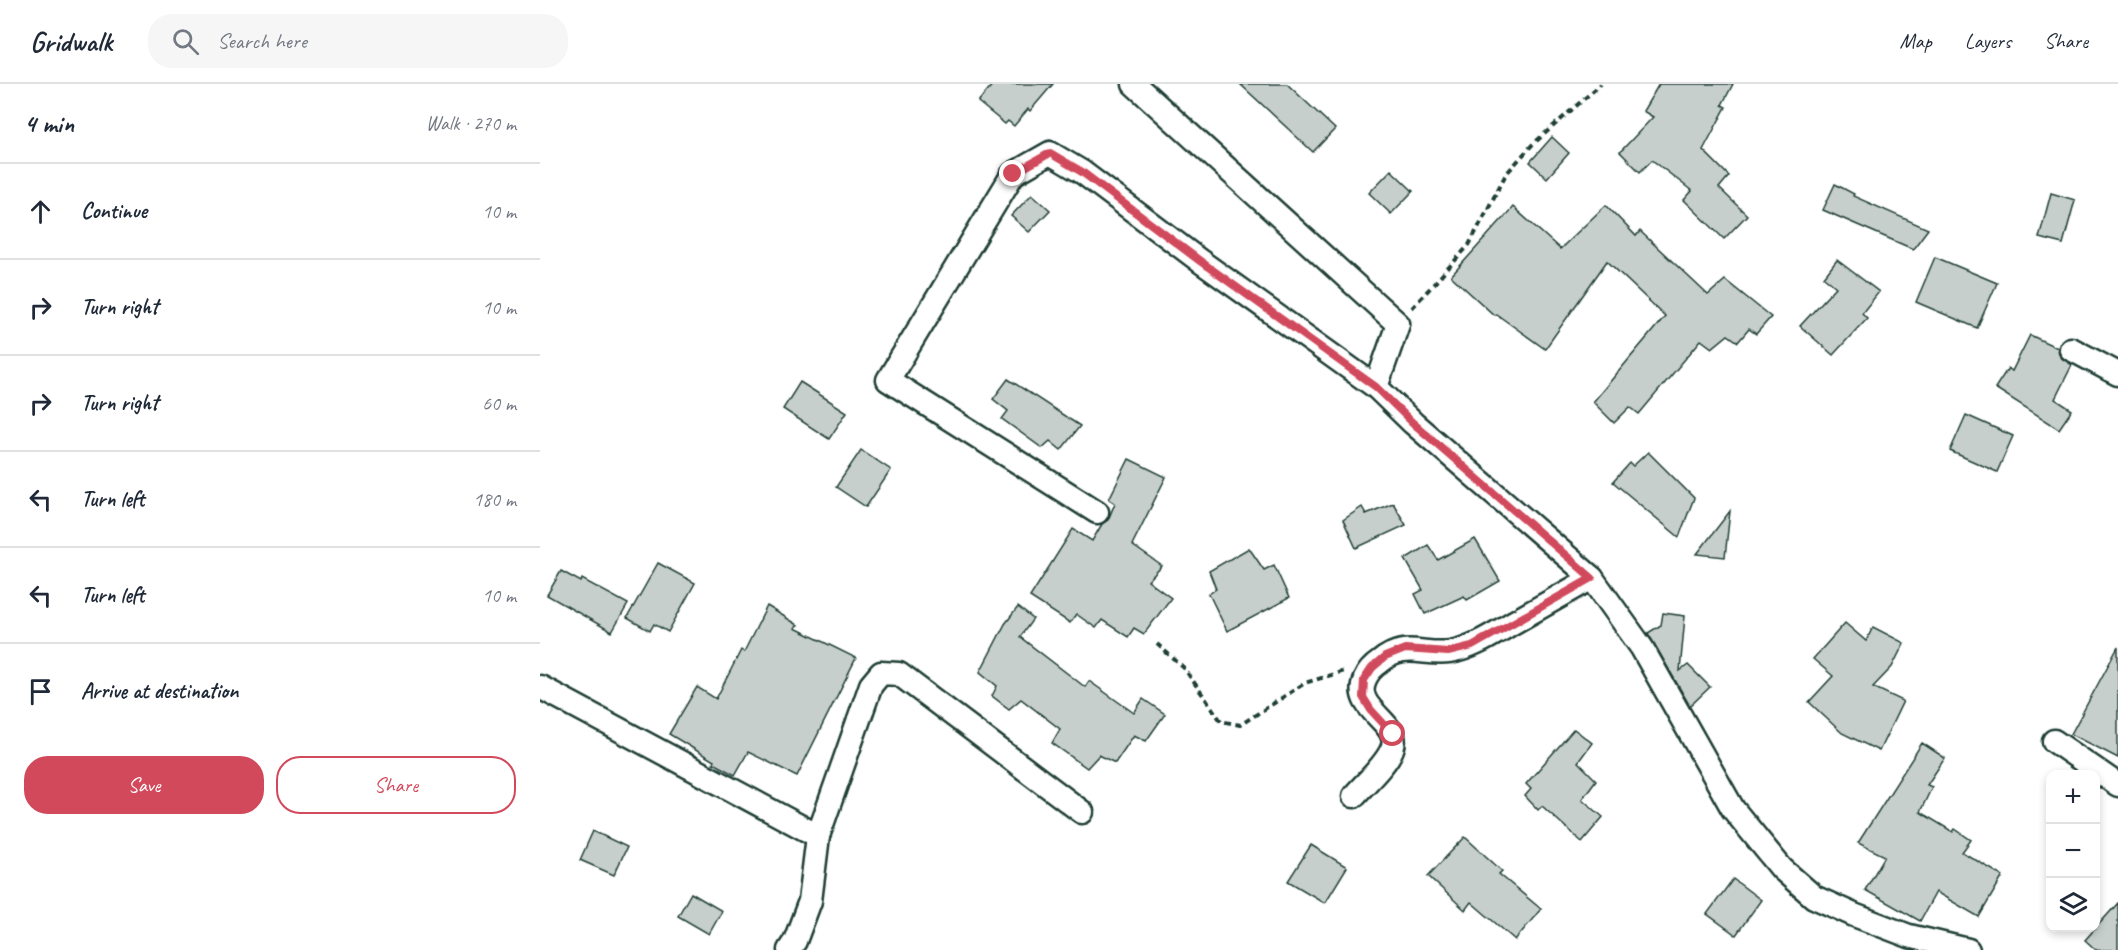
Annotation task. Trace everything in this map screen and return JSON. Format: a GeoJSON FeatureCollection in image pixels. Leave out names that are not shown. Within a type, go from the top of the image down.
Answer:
{"type":"FeatureCollection","features":[{"type":"Feature","properties":{"kind":"street"},"geometry":{"type":"LineString","coordinates":[[1134,84],[1398,324],[1376,387]]}},
{"type":"Feature","properties":{"kind":"street"},"geometry":{"type":"LineString","coordinates":[[1097,512],[888,380],[1013,174],[1050,153],[1082,172],[1200,261],[1376,387],[1413,423],[1592,578],[1642,648],[1733,809],[1782,869],[1814,897],[1909,936],[1968,950]]}},
{"type":"Feature","properties":{"kind":"street"},"geometry":{"type":"LineString","coordinates":[[2071,349],[2118,374]]}},
{"type":"Feature","properties":{"kind":"street"},"geometry":{"type":"LineString","coordinates":[[1354,796],[1390,754],[1394,741],[1393,734],[1371,710],[1363,697],[1364,680],[1372,668],[1385,657],[1405,649],[1448,652],[1472,646],[1592,578]]}},
{"type":"Feature","properties":{"kind":"street"},"geometry":{"type":"LineString","coordinates":[[789,950],[795,941],[810,901],[818,836],[871,685],[881,674],[889,672],[899,674],[1082,812]]}},
{"type":"Feature","properties":{"kind":"street"},"geometry":{"type":"LineString","coordinates":[[540,687],[818,836]]}},
{"type":"Feature","properties":{"kind":"street"},"geometry":{"type":"LineString","coordinates":[[2054,741],[2118,785]]}},
{"type":"Feature","properties":{"kind":"path"},"geometry":{"type":"LineString","coordinates":[[1398,324],[1469,245],[1506,174],[1532,145],[1601,84]]}},
{"type":"Feature","properties":{"kind":"path"},"geometry":{"type":"LineString","coordinates":[[1157,644],[1184,668],[1221,721],[1240,725],[1305,683],[1345,670]]}},
{"type":"Feature","properties":{"kind":"building"},"geometry":{"type":"Polygon","coordinates":[[[993,84],[1053,84],[1014,126],[1008,121],[1005,124],[978,102],[993,84]]]}},
{"type":"Feature","properties":{"kind":"building"},"geometry":{"type":"Polygon","coordinates":[[[1240,84],[1287,84],[1335,129],[1313,152],[1240,84]]]}},
{"type":"Feature","properties":{"kind":"building"},"geometry":{"type":"Polygon","coordinates":[[[1659,84],[1733,84],[1722,105],[1726,107],[1703,150],[1729,176],[1719,188],[1747,215],[1724,239],[1684,200],[1692,191],[1652,160],[1640,172],[1620,152],[1653,117],[1643,111],[1659,84]]]}},
{"type":"Feature","properties":{"kind":"building"},"geometry":{"type":"Polygon","coordinates":[[[1552,137],[1569,153],[1547,178],[1530,162],[1552,137]]]}},
{"type":"Feature","properties":{"kind":"building"},"geometry":{"type":"Polygon","coordinates":[[[1391,170],[1413,191],[1391,214],[1369,193],[1391,170]]]}},
{"type":"Feature","properties":{"kind":"building"},"geometry":{"type":"Polygon","coordinates":[[[1835,184],[1854,194],[1853,196],[1928,229],[1913,249],[1823,210],[1835,184]]]}},
{"type":"Feature","properties":{"kind":"building"},"geometry":{"type":"Polygon","coordinates":[[[2051,193],[2075,200],[2063,244],[2039,238],[2051,193]]]}},
{"type":"Feature","properties":{"kind":"building"},"geometry":{"type":"Polygon","coordinates":[[[1032,194],[1050,210],[1029,232],[1011,216],[1032,194]]]}},
{"type":"Feature","properties":{"kind":"building"},"geometry":{"type":"Polygon","coordinates":[[[1606,205],[1636,236],[1640,231],[1708,295],[1725,280],[1771,317],[1756,334],[1749,329],[1738,342],[1728,335],[1712,348],[1701,340],[1639,414],[1630,407],[1614,423],[1593,402],[1665,316],[1607,261],[1545,349],[1496,314],[1494,315],[1451,276],[1513,207],[1560,249],[1606,205]]]}},
{"type":"Feature","properties":{"kind":"building"},"geometry":{"type":"Polygon","coordinates":[[[1935,257],[1997,283],[1977,328],[1916,302],[1935,257]]]}},
{"type":"Feature","properties":{"kind":"building"},"geometry":{"type":"Polygon","coordinates":[[[1837,260],[1879,292],[1862,313],[1867,318],[1833,355],[1800,326],[1836,287],[1824,277],[1837,260]]]}},
{"type":"Feature","properties":{"kind":"building"},"geometry":{"type":"Polygon","coordinates":[[[2030,335],[2058,348],[2060,357],[2072,365],[2055,399],[2072,410],[2059,429],[1995,388],[2008,368],[2012,371],[2030,335]]]}},
{"type":"Feature","properties":{"kind":"building"},"geometry":{"type":"Polygon","coordinates":[[[1008,379],[1080,426],[1061,450],[1050,441],[1042,448],[1002,419],[1008,411],[993,399],[1008,379]]]}},
{"type":"Feature","properties":{"kind":"building"},"geometry":{"type":"Polygon","coordinates":[[[800,382],[847,412],[829,439],[783,409],[800,382]]]}},
{"type":"Feature","properties":{"kind":"building"},"geometry":{"type":"Polygon","coordinates":[[[1966,415],[2013,436],[1997,472],[1950,451],[1966,415]]]}},
{"type":"Feature","properties":{"kind":"building"},"geometry":{"type":"Polygon","coordinates":[[[861,450],[891,470],[866,507],[836,487],[861,450]]]}},
{"type":"Feature","properties":{"kind":"building"},"geometry":{"type":"Polygon","coordinates":[[[1648,452],[1694,498],[1679,537],[1613,482],[1630,463],[1633,466],[1648,452]]]}},
{"type":"Feature","properties":{"kind":"building"},"geometry":{"type":"Polygon","coordinates":[[[1129,459],[1166,477],[1132,545],[1162,566],[1148,581],[1171,598],[1144,634],[1134,628],[1128,637],[1102,620],[1096,628],[1076,614],[1070,623],[1030,597],[1073,529],[1092,541],[1102,524],[1108,520],[1115,503],[1109,499],[1129,459]]]}},
{"type":"Feature","properties":{"kind":"building"},"geometry":{"type":"Polygon","coordinates":[[[1393,503],[1406,525],[1356,548],[1343,520],[1362,507],[1366,514],[1393,503]]]}},
{"type":"Feature","properties":{"kind":"building"},"geometry":{"type":"Polygon","coordinates":[[[1730,511],[1725,557],[1697,554],[1730,511]]]}},
{"type":"Feature","properties":{"kind":"building"},"geometry":{"type":"Polygon","coordinates":[[[1475,539],[1500,581],[1467,600],[1464,596],[1425,614],[1415,594],[1423,590],[1405,559],[1428,545],[1438,560],[1475,539]]]}},
{"type":"Feature","properties":{"kind":"building"},"geometry":{"type":"Polygon","coordinates":[[[1249,548],[1264,570],[1274,565],[1289,598],[1227,631],[1209,594],[1216,589],[1209,571],[1249,548]]]}},
{"type":"Feature","properties":{"kind":"building"},"geometry":{"type":"Polygon","coordinates":[[[658,563],[695,583],[668,632],[654,624],[650,631],[627,618],[658,563]]]}},
{"type":"Feature","properties":{"kind":"building"},"geometry":{"type":"Polygon","coordinates":[[[561,571],[581,582],[582,579],[628,604],[612,632],[547,595],[561,571]]]}},
{"type":"Feature","properties":{"kind":"building"},"geometry":{"type":"Polygon","coordinates":[[[767,606],[798,625],[795,628],[856,658],[797,776],[748,752],[735,775],[669,734],[697,687],[716,699],[741,650],[744,652],[767,606]]]}},
{"type":"Feature","properties":{"kind":"building"},"geometry":{"type":"Polygon","coordinates":[[[1018,607],[1033,619],[1020,637],[1085,687],[1089,681],[1134,713],[1143,699],[1165,714],[1146,741],[1134,735],[1115,763],[1099,755],[1087,768],[1052,743],[1060,729],[1021,699],[1009,709],[992,696],[997,686],[980,672],[1005,624],[1018,607]]]}},
{"type":"Feature","properties":{"kind":"building"},"geometry":{"type":"Polygon","coordinates":[[[1663,613],[1685,616],[1680,671],[1688,665],[1710,687],[1690,706],[1648,633],[1661,625],[1663,613]]]}},
{"type":"Feature","properties":{"kind":"building"},"geometry":{"type":"Polygon","coordinates":[[[1845,623],[1866,641],[1873,627],[1904,643],[1892,667],[1873,687],[1903,701],[1879,751],[1842,733],[1809,702],[1833,676],[1813,659],[1845,623]]]}},
{"type":"Feature","properties":{"kind":"building"},"geometry":{"type":"Polygon","coordinates":[[[2118,647],[2118,758],[2071,734],[2118,647]]]}},
{"type":"Feature","properties":{"kind":"building"},"geometry":{"type":"Polygon","coordinates":[[[1574,729],[1592,743],[1578,762],[1596,780],[1582,799],[1603,817],[1582,842],[1542,806],[1538,810],[1525,796],[1531,789],[1526,784],[1574,729]]]}},
{"type":"Feature","properties":{"kind":"building"},"geometry":{"type":"Polygon","coordinates":[[[1922,743],[1945,758],[1927,785],[1932,787],[1920,812],[1953,832],[1955,829],[1971,840],[1962,852],[2003,876],[1979,917],[1936,892],[1920,921],[1865,890],[1885,856],[1858,843],[1922,743]]]}},
{"type":"Feature","properties":{"kind":"building"},"geometry":{"type":"Polygon","coordinates":[[[593,831],[627,847],[614,875],[580,860],[593,831]]]}},
{"type":"Feature","properties":{"kind":"building"},"geometry":{"type":"Polygon","coordinates":[[[1465,837],[1502,871],[1499,874],[1541,909],[1515,940],[1471,902],[1465,910],[1428,876],[1465,837]]]}},
{"type":"Feature","properties":{"kind":"building"},"geometry":{"type":"Polygon","coordinates":[[[1311,845],[1347,867],[1325,903],[1288,881],[1311,845]]]}},
{"type":"Feature","properties":{"kind":"building"},"geometry":{"type":"Polygon","coordinates":[[[1733,879],[1761,900],[1736,935],[1707,914],[1733,879]]]}},
{"type":"Feature","properties":{"kind":"building"},"geometry":{"type":"Polygon","coordinates":[[[691,893],[722,911],[709,934],[678,916],[691,893]]]}},
{"type":"Feature","properties":{"kind":"building"},"geometry":{"type":"Polygon","coordinates":[[[2118,903],[2118,950],[2096,950],[2085,940],[2092,932],[2100,932],[2100,923],[2118,903]]]}},
{"type":"Feature","properties":{"kind":"route"},"geometry":{"type":"LineString","coordinates":[[1013,174],[1050,153],[1082,172],[1200,261],[1376,387],[1413,423],[1592,578],[1472,646],[1448,652],[1405,649],[1385,657],[1372,668],[1364,680],[1363,697],[1371,710],[1393,734]]}}]}
